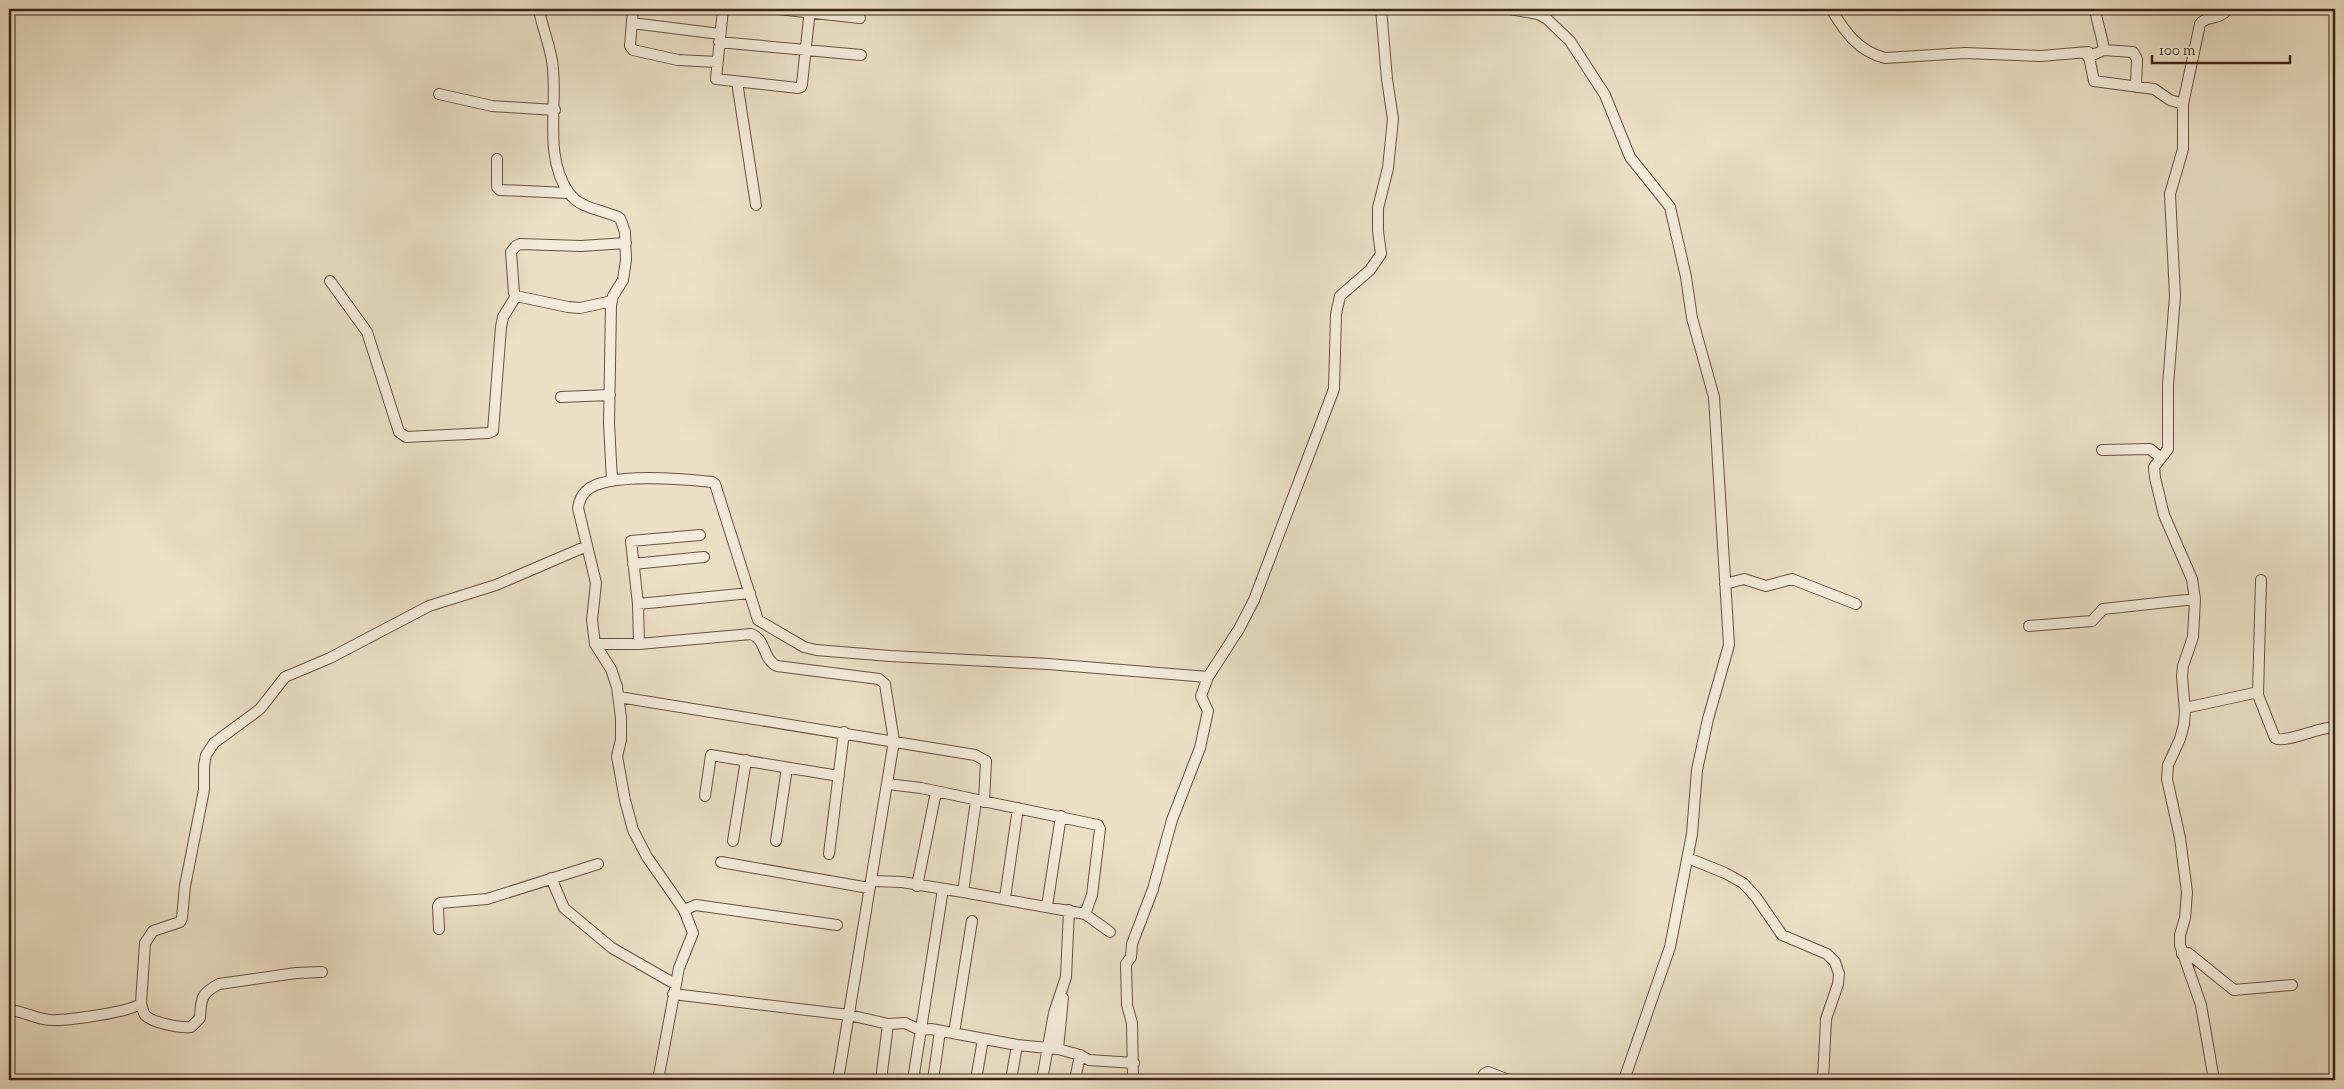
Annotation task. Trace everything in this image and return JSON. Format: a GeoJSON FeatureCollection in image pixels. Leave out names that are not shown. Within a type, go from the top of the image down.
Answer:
{"type":"FeatureCollection","features":[{"type":"Feature","properties":{"kind":"street"},"geometry":{"type":"LineString","coordinates":[[539,9],[542,29],[553,66],[555,110],[553,136],[555,156],[568,193],[583,205],[620,218],[626,242],[623,280],[612,300],[609,423],[612,481]]}},
{"type":"Feature","properties":{"kind":"street"},"geometry":{"type":"LineString","coordinates":[[633,9],[630,46],[633,50],[678,60],[717,62]]}},
{"type":"Feature","properties":{"kind":"street"},"geometry":{"type":"LineString","coordinates":[[723,9],[716,79],[801,87],[809,11]]}},
{"type":"Feature","properties":{"kind":"street"},"geometry":{"type":"LineString","coordinates":[[778,9],[860,18]]}},
{"type":"Feature","properties":{"kind":"street"},"geometry":{"type":"LineString","coordinates":[[1133,1080],[1132,1023],[1127,1005],[1126,964],[1131,957],[1132,944],[1152,889],[1172,820],[1200,748],[1208,711],[1201,696],[1208,677],[1239,629],[1254,600],[1334,389],[1336,314],[1340,296],[1370,270],[1381,254],[1378,208],[1388,168],[1393,119],[1380,9]]}},
{"type":"Feature","properties":{"kind":"street"},"geometry":{"type":"LineString","coordinates":[[1510,9],[1538,14],[1547,19],[1570,41],[1605,96],[1630,157],[1670,207],[1684,268],[1692,318],[1714,397],[1729,645],[1708,719],[1697,770],[1688,858],[1670,947],[1624,1080]]}},
{"type":"Feature","properties":{"kind":"street"},"geometry":{"type":"LineString","coordinates":[[1831,9],[1848,34],[1859,46],[1872,55],[1885,58],[1965,53],[2041,56],[2088,52],[2094,81],[2154,89],[2170,100],[2183,104]]}},
{"type":"Feature","properties":{"kind":"street"},"geometry":{"type":"LineString","coordinates":[[2095,9],[2097,23],[2102,30],[2104,50]]}},
{"type":"Feature","properties":{"kind":"street"},"geometry":{"type":"LineString","coordinates":[[2214,1080],[2201,1005],[2182,954],[2180,935],[2185,918],[2187,892],[2180,838],[2167,780],[2168,765],[2180,739],[2184,724],[2183,666],[2194,637],[2194,599],[2192,579],[2164,515],[2154,478],[2154,467],[2166,453],[2168,446],[2168,385],[2175,296],[2170,203],[2172,183],[2183,149],[2183,104],[2202,21],[2218,18],[2228,9]]}},
{"type":"Feature","properties":{"kind":"street"},"geometry":{"type":"LineString","coordinates":[[632,23],[805,50],[861,55]]}},
{"type":"Feature","properties":{"kind":"street"},"geometry":{"type":"LineString","coordinates":[[2088,57],[2104,50],[2135,53],[2137,61],[2136,87]]}},
{"type":"Feature","properties":{"kind":"street"},"geometry":{"type":"LineString","coordinates":[[737,82],[756,205]]}},
{"type":"Feature","properties":{"kind":"street"},"geometry":{"type":"LineString","coordinates":[[439,94],[492,106],[555,110]]}},
{"type":"Feature","properties":{"kind":"street"},"geometry":{"type":"LineString","coordinates":[[498,159],[498,187],[500,190],[568,193]]}},
{"type":"Feature","properties":{"kind":"street"},"geometry":{"type":"LineString","coordinates":[[516,296],[514,293],[511,252],[520,244],[581,246],[626,242]]}},
{"type":"Feature","properties":{"kind":"street"},"geometry":{"type":"LineString","coordinates":[[330,281],[367,332],[399,432],[406,437],[488,433],[493,431],[501,326],[503,317],[516,296]]}},
{"type":"Feature","properties":{"kind":"street"},"geometry":{"type":"LineString","coordinates":[[516,296],[580,308],[612,300]]}},
{"type":"Feature","properties":{"kind":"street"},"geometry":{"type":"LineString","coordinates":[[561,397],[610,395]]}},
{"type":"Feature","properties":{"kind":"street"},"geometry":{"type":"LineString","coordinates":[[2102,450],[2150,449],[2161,458]]}},
{"type":"Feature","properties":{"kind":"street"},"geometry":{"type":"LineString","coordinates":[[658,1080],[679,968],[693,933],[684,910],[647,856],[633,830],[618,769],[621,718],[611,669],[596,644],[592,620],[596,583],[578,508],[579,501],[585,492],[594,486],[612,481],[682,479],[712,482],[715,484],[758,620],[804,647],[816,650],[890,656],[1048,664],[1208,677]]}},
{"type":"Feature","properties":{"kind":"street"},"geometry":{"type":"LineString","coordinates":[[639,644],[638,604],[631,542],[700,535]]}},
{"type":"Feature","properties":{"kind":"street"},"geometry":{"type":"LineString","coordinates":[[322,972],[296,972],[219,984],[211,988],[203,996],[200,1018],[191,1027],[168,1025],[149,1018],[144,1012],[141,1003],[145,943],[153,931],[180,922],[182,918],[185,886],[204,790],[206,755],[214,743],[260,709],[285,677],[330,658],[429,606],[496,585],[586,546]]}},
{"type":"Feature","properties":{"kind":"street"},"geometry":{"type":"LineString","coordinates":[[633,564],[704,557]]}},
{"type":"Feature","properties":{"kind":"street"},"geometry":{"type":"LineString","coordinates":[[1725,584],[1744,579],[1766,586],[1792,578],[1856,604]]}},
{"type":"Feature","properties":{"kind":"street"},"geometry":{"type":"LineString","coordinates":[[2262,580],[2258,695],[2275,738],[2279,741],[2285,741],[2312,730],[2335,727]]}},
{"type":"Feature","properties":{"kind":"street"},"geometry":{"type":"LineString","coordinates":[[638,604],[750,593]]}},
{"type":"Feature","properties":{"kind":"street"},"geometry":{"type":"LineString","coordinates":[[2029,626],[2092,621],[2103,609],[2194,599]]}},
{"type":"Feature","properties":{"kind":"street"},"geometry":{"type":"LineString","coordinates":[[596,644],[639,644],[751,634],[760,640],[768,660],[777,666],[879,679],[885,684],[894,741],[838,1080]]}},
{"type":"Feature","properties":{"kind":"street"},"geometry":{"type":"LineString","coordinates":[[2185,708],[2248,693],[2258,695]]}},
{"type":"Feature","properties":{"kind":"street"},"geometry":{"type":"LineString","coordinates":[[618,698],[844,732],[984,758],[986,762],[964,892]]}},
{"type":"Feature","properties":{"kind":"street"},"geometry":{"type":"LineString","coordinates":[[828,854],[844,732]]}},
{"type":"Feature","properties":{"kind":"street"},"geometry":{"type":"LineString","coordinates":[[705,796],[711,755],[839,776]]}},
{"type":"Feature","properties":{"kind":"street"},"geometry":{"type":"LineString","coordinates":[[733,841],[746,760]]}},
{"type":"Feature","properties":{"kind":"street"},"geometry":{"type":"LineString","coordinates":[[776,841],[787,768]]}},
{"type":"Feature","properties":{"kind":"street"},"geometry":{"type":"LineString","coordinates":[[888,784],[1061,816],[1098,825],[1100,829],[1092,895],[1086,914]]}},
{"type":"Feature","properties":{"kind":"street"},"geometry":{"type":"LineString","coordinates":[[917,886],[936,792]]}},
{"type":"Feature","properties":{"kind":"street"},"geometry":{"type":"LineString","coordinates":[[1005,898],[1018,808]]}},
{"type":"Feature","properties":{"kind":"street"},"geometry":{"type":"LineString","coordinates":[[1047,906],[1061,816]]}},
{"type":"Feature","properties":{"kind":"street"},"geometry":{"type":"LineString","coordinates":[[1688,858],[1725,873],[1743,883],[1756,897],[1782,935],[1827,954],[1835,962],[1839,974],[1838,984],[1826,1019],[1822,1080]]}},
{"type":"Feature","properties":{"kind":"street"},"geometry":{"type":"LineString","coordinates":[[721,862],[870,884],[917,886],[1005,898],[1086,914],[1110,932]]}},
{"type":"Feature","properties":{"kind":"street"},"geometry":{"type":"LineString","coordinates":[[439,929],[438,906],[440,903],[487,899],[598,864]]}},
{"type":"Feature","properties":{"kind":"street"},"geometry":{"type":"LineString","coordinates":[[551,878],[564,908],[612,948],[624,953],[674,989],[849,1015],[888,1024],[905,1023],[920,1030],[931,1029],[1017,1045],[1058,1049],[1080,1055],[1089,1060],[1134,1063]]}},
{"type":"Feature","properties":{"kind":"street"},"geometry":{"type":"LineString","coordinates":[[913,1080],[943,889]]}},
{"type":"Feature","properties":{"kind":"street"},"geometry":{"type":"LineString","coordinates":[[684,910],[696,905],[837,925]]}},
{"type":"Feature","properties":{"kind":"street"},"geometry":{"type":"LineString","coordinates":[[1058,1049],[1066,977],[1069,910]]}},
{"type":"Feature","properties":{"kind":"street"},"geometry":{"type":"LineString","coordinates":[[954,1033],[972,921]]}},
{"type":"Feature","properties":{"kind":"street"},"geometry":{"type":"LineString","coordinates":[[2182,954],[2188,953],[2234,990],[2292,985]]}},
{"type":"Feature","properties":{"kind":"street"},"geometry":{"type":"LineString","coordinates":[[1042,1080],[1054,1013],[1066,977]]}},
{"type":"Feature","properties":{"kind":"street"},"geometry":{"type":"LineString","coordinates":[[9,1010],[19,1011],[48,1020],[61,1020],[131,1009],[141,1003]]}},
{"type":"Feature","properties":{"kind":"street"},"geometry":{"type":"LineString","coordinates":[[880,1080],[888,1024]]}},
{"type":"Feature","properties":{"kind":"street"},"geometry":{"type":"LineString","coordinates":[[933,1080],[940,1031]]}},
{"type":"Feature","properties":{"kind":"street"},"geometry":{"type":"LineString","coordinates":[[976,1080],[984,1039]]}},
{"type":"Feature","properties":{"kind":"street"},"geometry":{"type":"LineString","coordinates":[[1011,1080],[1017,1045]]}},
{"type":"Feature","properties":{"kind":"street"},"geometry":{"type":"LineString","coordinates":[[1075,1080],[1080,1055]]}},
{"type":"Feature","properties":{"kind":"street"},"geometry":{"type":"LineString","coordinates":[[1481,1080],[1484,1074],[1488,1072],[1509,1080]]}}]}
